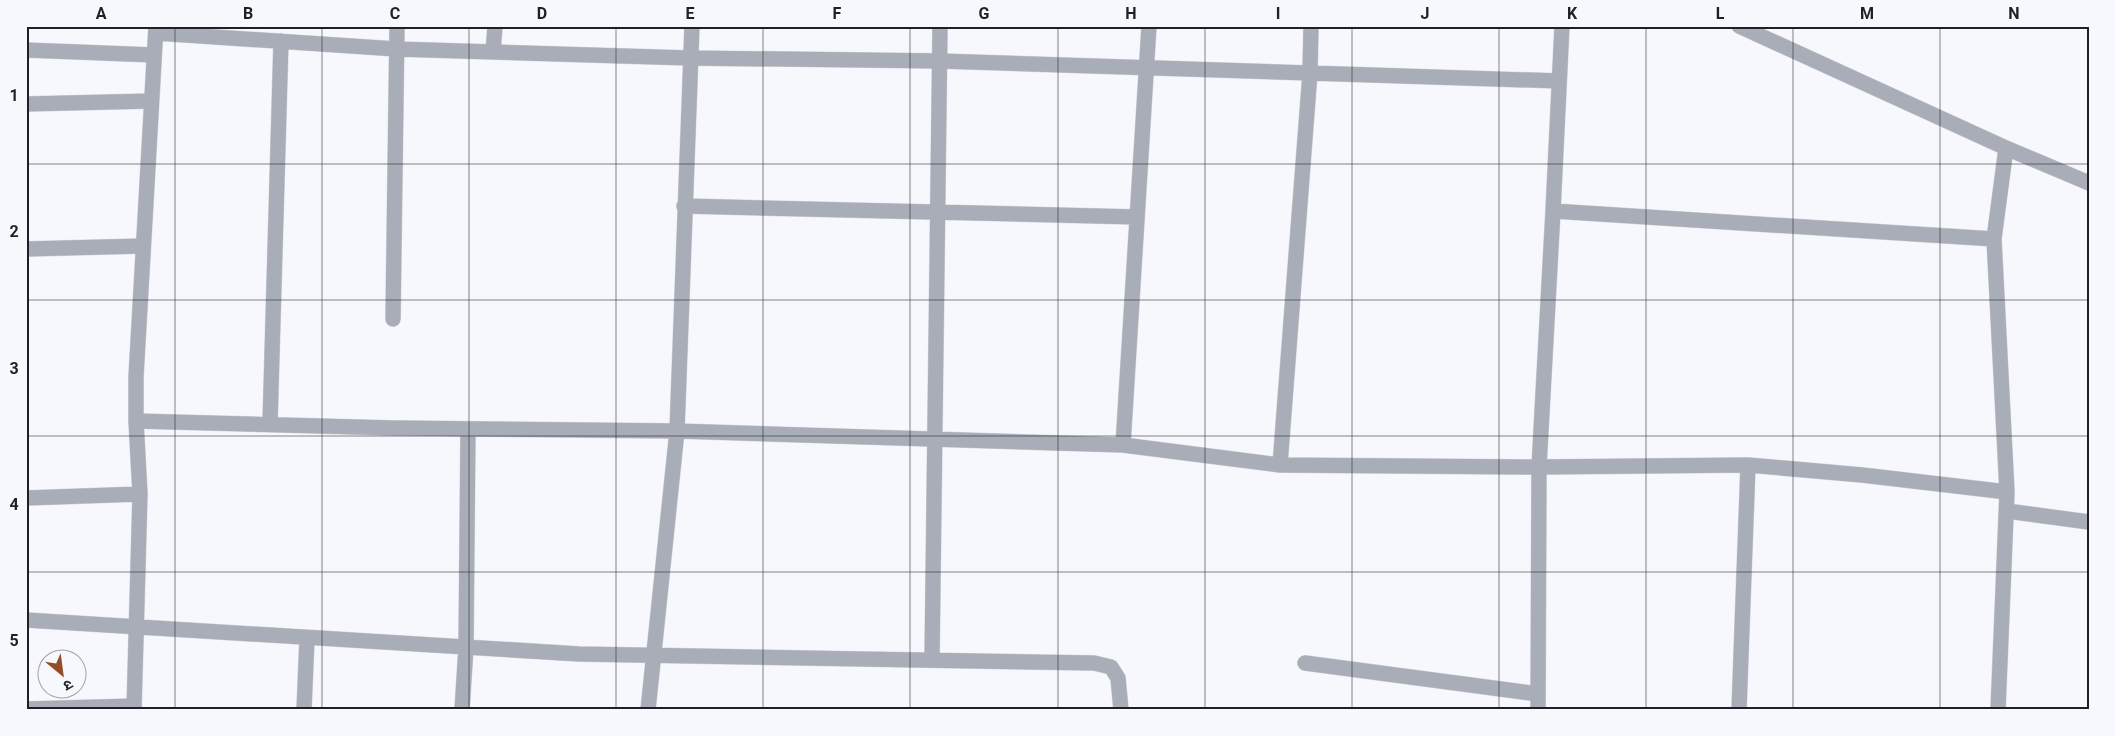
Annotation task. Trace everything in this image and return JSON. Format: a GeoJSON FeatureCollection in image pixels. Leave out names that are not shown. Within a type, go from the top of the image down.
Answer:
{"type":"FeatureCollection","features":[{"type":"Feature","properties":{"kind":"street"},"geometry":{"type":"LineString","coordinates":[[392,319],[396,26]]}},
{"type":"Feature","properties":{"kind":"street"},"geometry":{"type":"LineString","coordinates":[[493,52],[495,26]]}},
{"type":"Feature","properties":{"kind":"street"},"geometry":{"type":"LineString","coordinates":[[648,710],[652,656],[677,431],[689,58],[692,26]]}},
{"type":"Feature","properties":{"kind":"street"},"geometry":{"type":"LineString","coordinates":[[932,660],[940,26]]}},
{"type":"Feature","properties":{"kind":"street"},"geometry":{"type":"LineString","coordinates":[[1123,445],[1149,26]]}},
{"type":"Feature","properties":{"kind":"street"},"geometry":{"type":"LineString","coordinates":[[1280,465],[1310,73],[1311,26]]}},
{"type":"Feature","properties":{"kind":"street"},"geometry":{"type":"LineString","coordinates":[[1538,710],[1538,467],[1554,211],[1562,26]]}},
{"type":"Feature","properties":{"kind":"street"},"geometry":{"type":"LineString","coordinates":[[1739,26],[2089,184]]}},
{"type":"Feature","properties":{"kind":"street"},"geometry":{"type":"LineString","coordinates":[[26,709],[134,708],[140,494],[136,421],[136,377],[156,30],[396,49],[689,58],[940,61],[1559,80]]}},
{"type":"Feature","properties":{"kind":"street"},"geometry":{"type":"LineString","coordinates":[[270,424],[281,41]]}},
{"type":"Feature","properties":{"kind":"street"},"geometry":{"type":"LineString","coordinates":[[26,50],[154,55]]}},
{"type":"Feature","properties":{"kind":"street"},"geometry":{"type":"LineString","coordinates":[[26,104],[152,101]]}},
{"type":"Feature","properties":{"kind":"street"},"geometry":{"type":"LineString","coordinates":[[1998,710],[2008,492],[1994,239],[2006,148]]}},
{"type":"Feature","properties":{"kind":"street"},"geometry":{"type":"LineString","coordinates":[[684,206],[938,214],[1137,217]]}},
{"type":"Feature","properties":{"kind":"street"},"geometry":{"type":"LineString","coordinates":[[1554,211],[1994,239]]}},
{"type":"Feature","properties":{"kind":"street"},"geometry":{"type":"LineString","coordinates":[[26,249],[143,246]]}},
{"type":"Feature","properties":{"kind":"street"},"geometry":{"type":"LineString","coordinates":[[136,421],[468,429],[677,431],[1123,445],[1280,465],[1538,467],[1748,465],[1862,475],[2008,492]]}},
{"type":"Feature","properties":{"kind":"street"},"geometry":{"type":"LineString","coordinates":[[462,710],[466,647],[468,429]]}},
{"type":"Feature","properties":{"kind":"street"},"geometry":{"type":"LineString","coordinates":[[1739,710],[1748,465]]}},
{"type":"Feature","properties":{"kind":"street"},"geometry":{"type":"LineString","coordinates":[[26,498],[140,494]]}},
{"type":"Feature","properties":{"kind":"street"},"geometry":{"type":"LineString","coordinates":[[2007,511],[2089,522]]}},
{"type":"Feature","properties":{"kind":"street"},"geometry":{"type":"LineString","coordinates":[[26,620],[307,638],[652,656],[1094,663],[1112,667],[1118,678],[1121,710]]}},
{"type":"Feature","properties":{"kind":"street"},"geometry":{"type":"LineString","coordinates":[[304,710],[307,638]]}},
{"type":"Feature","properties":{"kind":"street"},"geometry":{"type":"LineString","coordinates":[[1305,663],[1538,694]]}}]}
